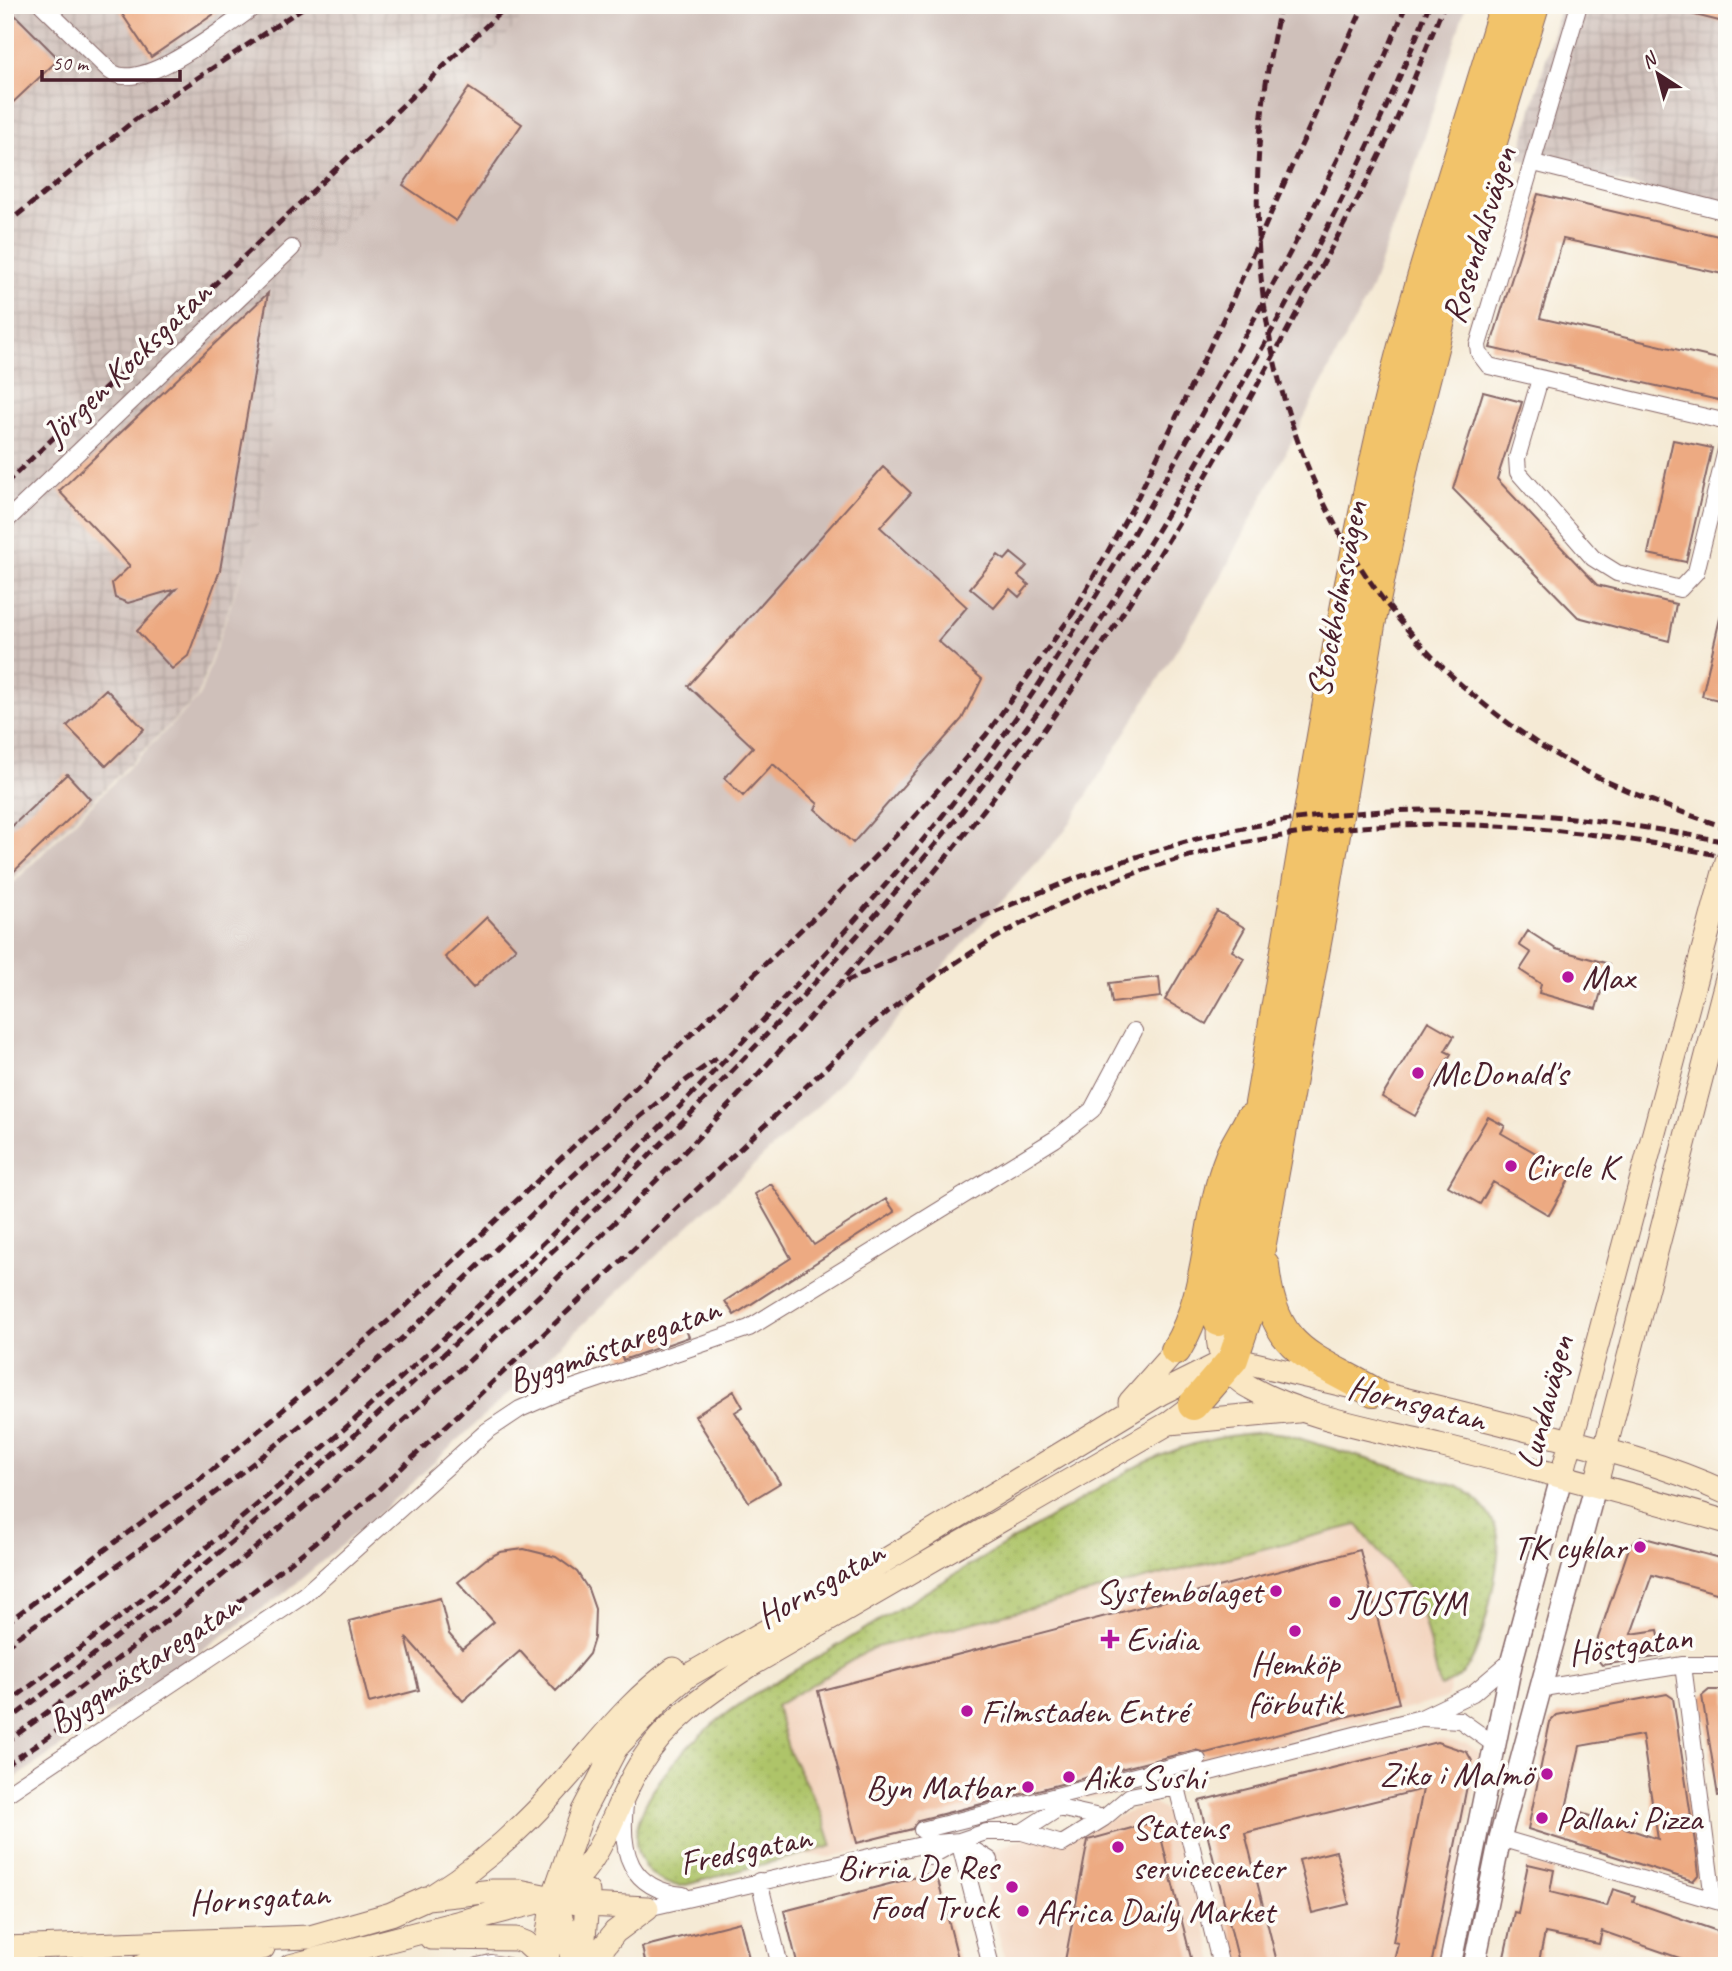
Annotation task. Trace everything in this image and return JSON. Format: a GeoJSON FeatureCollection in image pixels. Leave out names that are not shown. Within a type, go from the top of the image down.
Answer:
{"type":"FeatureCollection","features":[{"type":"Feature","properties":{"kind":"highway","name":"Stockholmsvägen"},"geometry":{"type":"LineString","coordinates":[[1219,1321],[1263,1097],[1314,782],[1379,445],[1420,286],[1505,5]]}},
{"type":"Feature","properties":{"kind":"highway","name":"Stockholmsvägen"},"geometry":{"type":"LineString","coordinates":[[1267,1219],[1324,900],[1351,730],[1405,457],[1455,262],[1534,5]]}},
{"type":"Feature","properties":{"kind":"highway","name":"Stockholmsvägen"},"geometry":{"type":"LineString","coordinates":[[1176,1350],[1189,1325],[1200,1293],[1230,1156],[1263,1097]]}},
{"type":"Feature","properties":{"kind":"highway"},"geometry":{"type":"LineString","coordinates":[[1193,1405],[1228,1363],[1251,1301],[1267,1219]]}},
{"type":"Feature","properties":{"kind":"highway"},"geometry":{"type":"LineString","coordinates":[[1267,1219],[1264,1267],[1267,1291],[1287,1339],[1320,1366],[1373,1392]]}},
{"type":"Feature","properties":{"kind":"main road","name":"Lundavägen"},"geometry":{"type":"LineString","coordinates":[[1562,1475],[1727,862]]}},
{"type":"Feature","properties":{"kind":"main road","name":"Lundavägen"},"geometry":{"type":"LineString","coordinates":[[1596,1485],[1727,978]]}},
{"type":"Feature","properties":{"kind":"main road"},"geometry":{"type":"LineString","coordinates":[[1219,1321],[1219,1350],[1228,1363]]}},
{"type":"Feature","properties":{"kind":"main road","name":"Hornsgatan"},"geometry":{"type":"LineString","coordinates":[[1107,1426],[1176,1350]]}},
{"type":"Feature","properties":{"kind":"main road","name":"Hornsgatan"},"geometry":{"type":"LineString","coordinates":[[548,1964],[547,1940],[562,1892],[565,1856],[598,1777],[635,1724],[690,1675],[810,1606],[1161,1393],[1228,1363],[1373,1392],[1571,1441],[1691,1476],[1727,1493]]}},
{"type":"Feature","properties":{"kind":"main road","name":"Hornsgatan"},"geometry":{"type":"LineString","coordinates":[[1228,1363],[1250,1388],[1309,1410],[1562,1475],[1727,1522]]}},
{"type":"Feature","properties":{"kind":"main road","name":"Hornsgatan"},"geometry":{"type":"LineString","coordinates":[[290,1966],[403,1938],[562,1892],[591,1863],[639,1764],[666,1730],[715,1689],[800,1636],[1169,1423],[1193,1405]]}},
{"type":"Feature","properties":{"kind":"main road"},"geometry":{"type":"LineString","coordinates":[[1169,1423],[1309,1410]]}},
{"type":"Feature","properties":{"kind":"main road"},"geometry":{"type":"LineString","coordinates":[[427,1898],[468,1872],[502,1843],[566,1779],[630,1703],[656,1681],[709,1647],[810,1606]]}},
{"type":"Feature","properties":{"kind":"main road"},"geometry":{"type":"LineString","coordinates":[[588,1966],[584,1938],[587,1905],[600,1844]]}},
{"type":"Feature","properties":{"kind":"main road","name":"Hornsgatan"},"geometry":{"type":"LineString","coordinates":[[5,1948],[310,1937],[391,1914],[427,1898],[519,1891],[562,1892]]}},
{"type":"Feature","properties":{"kind":"main road"},"geometry":{"type":"LineString","coordinates":[[562,1892],[587,1905],[647,1908]]}},
{"type":"Feature","properties":{"kind":"main road"},"geometry":{"type":"LineString","coordinates":[[562,1892],[565,1928],[574,1966]]}},
{"type":"Feature","properties":{"kind":"main road"},"geometry":{"type":"LineString","coordinates":[[403,1938],[516,1939],[526,1943],[548,1964],[556,1940],[587,1905]]}},
{"type":"Feature","properties":{"kind":"main road"},"geometry":{"type":"LineString","coordinates":[[588,1966],[615,1932],[647,1908]]}},
{"type":"Feature","properties":{"kind":"main road"},"geometry":{"type":"LineString","coordinates":[[142,1966],[239,1953],[310,1937]]}},
{"type":"Feature","properties":{"kind":"street"},"geometry":{"type":"LineString","coordinates":[[42,5],[117,77],[129,78],[163,66],[257,5]]}},
{"type":"Feature","properties":{"kind":"street","name":"Rosendalsvägen"},"geometry":{"type":"LineString","coordinates":[[1580,5],[1478,345],[1479,353],[1489,366],[1727,422]]}},
{"type":"Feature","properties":{"kind":"street"},"geometry":{"type":"LineString","coordinates":[[1534,163],[1727,212]]}},
{"type":"Feature","properties":{"kind":"street","name":"Jörgen Kocksgatan"},"geometry":{"type":"LineString","coordinates":[[5,523],[292,248]]}},
{"type":"Feature","properties":{"kind":"street"},"geometry":{"type":"LineString","coordinates":[[1540,379],[1517,458],[1518,472],[1593,558],[1618,573],[1680,589],[1696,572],[1727,446]]}},
{"type":"Feature","properties":{"kind":"street","name":"Byggmästaregatan"},"geometry":{"type":"LineString","coordinates":[[5,1796],[304,1595],[487,1431],[520,1409],[552,1395],[749,1328],[1055,1139],[1092,1111],[1134,1031]]}},
{"type":"Feature","properties":{"kind":"street","name":"Lundavägen"},"geometry":{"type":"LineString","coordinates":[[1450,1966],[1512,1660],[1562,1475]]}},
{"type":"Feature","properties":{"kind":"street","name":"Lundavägen"},"geometry":{"type":"LineString","coordinates":[[1474,1966],[1500,1838],[1543,1688],[1596,1485]]}},
{"type":"Feature","properties":{"kind":"street","name":"Fredsgatan"},"geometry":{"type":"LineString","coordinates":[[647,1908],[759,1881],[845,1865],[926,1844],[958,1841],[986,1832],[1022,1832],[1062,1844],[1104,1818],[1129,1796],[1177,1787],[1202,1774],[1421,1718],[1473,1693],[1512,1660]]}},
{"type":"Feature","properties":{"kind":"street"},"geometry":{"type":"LineString","coordinates":[[1500,1838],[1720,1901],[1683,1665]]}},
{"type":"Feature","properties":{"kind":"street","name":"Höstgatan"},"geometry":{"type":"LineString","coordinates":[[1543,1688],[1683,1665],[1727,1665]]}},
{"type":"Feature","properties":{"kind":"street","name":"Fredsgatan"},"geometry":{"type":"LineString","coordinates":[[1421,1718],[1460,1720],[1495,1745]]}},
{"type":"Feature","properties":{"kind":"street"},"geometry":{"type":"LineString","coordinates":[[922,1830],[1198,1760]]}},
{"type":"Feature","properties":{"kind":"street"},"geometry":{"type":"LineString","coordinates":[[627,1787],[623,1826],[625,1850],[632,1867],[645,1883],[666,1893],[696,1896]]}},
{"type":"Feature","properties":{"kind":"street"},"geometry":{"type":"LineString","coordinates":[[1177,1787],[1221,1966]]}},
{"type":"Feature","properties":{"kind":"street"},"geometry":{"type":"LineString","coordinates":[[1022,1832],[1059,1808],[1104,1818]]}},
{"type":"Feature","properties":{"kind":"street"},"geometry":{"type":"LineString","coordinates":[[929,1857],[958,1841]]}},
{"type":"Feature","properties":{"kind":"street"},"geometry":{"type":"LineString","coordinates":[[958,1841],[990,1860]]}},
{"type":"Feature","properties":{"kind":"street"},"geometry":{"type":"LineString","coordinates":[[958,1841],[992,1966]]}},
{"type":"Feature","properties":{"kind":"street"},"geometry":{"type":"LineString","coordinates":[[759,1881],[780,1966]]}},
{"type":"Feature","properties":{"kind":"street"},"geometry":{"type":"LineString","coordinates":[[478,1966],[491,1963],[508,1966]]}},
{"type":"Feature","properties":{"kind":"shaded area"},"geometry":{"type":"Polygon","coordinates":[[[5,5],[533,5],[288,295],[258,526],[197,698],[5,887],[5,5]]]}},
{"type":"Feature","properties":{"kind":"shaded area"},"geometry":{"type":"Polygon","coordinates":[[[533,5],[1466,5],[1420,152],[1370,291],[1219,581],[1065,831],[823,1101],[383,1510],[281,1596],[5,1785],[5,891],[199,697],[258,526],[288,294],[533,5]]]}},
{"type":"Feature","properties":{"kind":"shaded area"},"geometry":{"type":"Polygon","coordinates":[[[1561,5],[1727,5],[1727,207],[1518,159],[1561,5]]]}},
{"type":"Feature","properties":{"kind":"shaded area"},"geometry":{"type":"Polygon","coordinates":[[[1196,1448],[1484,1583],[1447,1698],[1191,1768],[1111,1796],[1057,1802],[990,1821],[830,1857],[788,1853],[724,1724],[1196,1448]]]}},
{"type":"Feature","properties":{"kind":"shaded area"},"geometry":{"type":"Polygon","coordinates":[[[1435,1738],[1467,1744],[1480,1754],[1444,1966],[1234,1966],[1197,1815],[1211,1791],[1435,1738]]]}},
{"type":"Feature","properties":{"kind":"shaded area"},"geometry":{"type":"Polygon","coordinates":[[[1152,1803],[1178,1818],[1215,1966],[1007,1966],[985,1883],[992,1850],[1047,1831],[1103,1822],[1152,1803]]]}},
{"type":"Feature","properties":{"kind":"green space"},"geometry":{"type":"Polygon","coordinates":[[[1266,1432],[1285,1434],[1459,1487],[1487,1512],[1497,1532],[1498,1558],[1495,1576],[1477,1650],[1459,1677],[1440,1687],[1420,1604],[1357,1525],[873,1648],[776,1706],[789,1752],[821,1812],[832,1846],[682,1886],[655,1877],[645,1867],[638,1853],[636,1836],[648,1800],[672,1765],[699,1736],[728,1713],[778,1680],[1130,1470],[1196,1444],[1230,1436],[1266,1432]]]}},
{"type":"Feature","properties":{"kind":"building"},"geometry":{"type":"Polygon","coordinates":[[[5,5],[59,59],[5,110],[5,5]]]}},
{"type":"Feature","properties":{"kind":"building"},"geometry":{"type":"Polygon","coordinates":[[[116,5],[227,5],[151,57],[116,5]]]}},
{"type":"Feature","properties":{"kind":"building"},"geometry":{"type":"Polygon","coordinates":[[[1680,5],[1727,5],[1727,23],[1679,11],[1680,5]]]}},
{"type":"Feature","properties":{"kind":"building"},"geometry":{"type":"Polygon","coordinates":[[[469,88],[522,124],[456,221],[403,185],[469,88]]]}},
{"type":"Feature","properties":{"kind":"building"},"geometry":{"type":"Polygon","coordinates":[[[1538,194],[1727,238],[1727,275],[1563,239],[1540,318],[1727,361],[1727,402],[1490,348],[1538,194]]]}},
{"type":"Feature","properties":{"kind":"building"},"geometry":{"type":"Polygon","coordinates":[[[268,293],[220,570],[188,656],[172,669],[137,631],[176,589],[128,603],[115,598],[112,583],[130,566],[59,491],[268,293]]]}},
{"type":"Feature","properties":{"kind":"building"},"geometry":{"type":"Polygon","coordinates":[[[1483,392],[1522,402],[1497,479],[1597,585],[1676,604],[1669,641],[1578,617],[1453,489],[1483,392]]]}},
{"type":"Feature","properties":{"kind":"building"},"geometry":{"type":"Polygon","coordinates":[[[1673,440],[1712,448],[1686,562],[1648,554],[1673,440]]]}},
{"type":"Feature","properties":{"kind":"building"},"geometry":{"type":"Polygon","coordinates":[[[883,467],[911,493],[880,527],[967,607],[938,641],[982,679],[962,719],[853,843],[815,809],[818,804],[773,764],[743,796],[724,778],[753,747],[688,686],[883,467]]]}},
{"type":"Feature","properties":{"kind":"building"},"geometry":{"type":"Polygon","coordinates":[[[1011,553],[1027,566],[1018,576],[1029,585],[1019,597],[1010,589],[994,608],[970,588],[998,555],[1005,560],[1011,553]]]}},
{"type":"Feature","properties":{"kind":"building"},"geometry":{"type":"Polygon","coordinates":[[[1721,614],[1727,615],[1727,702],[1702,696],[1721,614]]]}},
{"type":"Feature","properties":{"kind":"building"},"geometry":{"type":"Polygon","coordinates":[[[106,689],[144,729],[106,766],[67,726],[106,689]]]}},
{"type":"Feature","properties":{"kind":"building"},"geometry":{"type":"Polygon","coordinates":[[[67,774],[90,799],[5,880],[5,833],[67,774]]]}},
{"type":"Feature","properties":{"kind":"building"},"geometry":{"type":"Polygon","coordinates":[[[1217,911],[1245,928],[1232,951],[1244,958],[1206,1024],[1165,1000],[1217,911]]]}},
{"type":"Feature","properties":{"kind":"building"},"geometry":{"type":"Polygon","coordinates":[[[487,917],[516,948],[473,988],[445,957],[487,917]]]}},
{"type":"Feature","properties":{"kind":"building","name":"Max"},"geometry":{"type":"Polygon","coordinates":[[[1528,931],[1556,949],[1609,964],[1596,1009],[1539,993],[1541,984],[1520,970],[1531,953],[1519,945],[1528,931]]]}},
{"type":"Feature","properties":{"kind":"building"},"geometry":{"type":"Polygon","coordinates":[[[1159,977],[1161,997],[1112,1003],[1109,983],[1159,977]]]}},
{"type":"Feature","properties":{"kind":"building"},"geometry":{"type":"Polygon","coordinates":[[[1428,1021],[1454,1036],[1445,1051],[1451,1054],[1415,1116],[1382,1097],[1428,1021]]]}},
{"type":"Feature","properties":{"kind":"building"},"geometry":{"type":"Polygon","coordinates":[[[1488,1117],[1505,1126],[1501,1133],[1572,1174],[1549,1215],[1493,1182],[1480,1204],[1448,1186],[1488,1117]]]}},
{"type":"Feature","properties":{"kind":"building"},"geometry":{"type":"Polygon","coordinates":[[[771,1184],[814,1245],[886,1199],[895,1212],[734,1315],[725,1301],[791,1258],[755,1194],[771,1184]]]}},
{"type":"Feature","properties":{"kind":"building"},"geometry":{"type":"Polygon","coordinates":[[[684,1325],[689,1337],[623,1360],[618,1346],[684,1325]]]}},
{"type":"Feature","properties":{"kind":"building"},"geometry":{"type":"Polygon","coordinates":[[[734,1391],[743,1407],[735,1412],[780,1483],[749,1502],[695,1416],[734,1391]]]}},
{"type":"Feature","properties":{"kind":"building"},"geometry":{"type":"Polygon","coordinates":[[[1641,1537],[1727,1560],[1727,1596],[1652,1575],[1631,1634],[1658,1630],[1663,1656],[1602,1665],[1596,1658],[1597,1641],[1630,1545],[1641,1537]]]}},
{"type":"Feature","properties":{"kind":"building"},"geometry":{"type":"Polygon","coordinates":[[[524,1549],[556,1557],[577,1572],[588,1589],[595,1609],[594,1638],[589,1654],[556,1691],[520,1651],[463,1701],[406,1637],[419,1690],[369,1703],[349,1621],[440,1598],[449,1634],[462,1649],[494,1622],[458,1582],[486,1559],[500,1552],[524,1549]]]}},
{"type":"Feature","properties":{"kind":"building"},"geometry":{"type":"Polygon","coordinates":[[[1360,1550],[1399,1703],[1206,1753],[1195,1750],[919,1820],[912,1829],[857,1843],[818,1691],[1360,1550]]]}},
{"type":"Feature","properties":{"kind":"building"},"geometry":{"type":"Polygon","coordinates":[[[1709,1690],[1727,1690],[1727,1796],[1718,1796],[1702,1696],[1709,1690]]]}},
{"type":"Feature","properties":{"kind":"building"},"geometry":{"type":"Polygon","coordinates":[[[1667,1694],[1673,1698],[1699,1874],[1693,1881],[1528,1829],[1550,1722],[1557,1715],[1667,1694]],[[1642,1735],[1580,1746],[1566,1808],[1658,1839],[1642,1735]]]}},
{"type":"Feature","properties":{"kind":"building"},"geometry":{"type":"Polygon","coordinates":[[[1437,1742],[1467,1752],[1472,1761],[1431,1966],[1393,1966],[1398,1943],[1393,1942],[1423,1789],[1245,1833],[1278,1966],[1240,1966],[1199,1801],[1437,1742]]]}},
{"type":"Feature","properties":{"kind":"building"},"geometry":{"type":"Polygon","coordinates":[[[1157,1821],[1193,1966],[1064,1966],[1088,1840],[1157,1821]]]}},
{"type":"Feature","properties":{"kind":"building"},"geometry":{"type":"Polygon","coordinates":[[[1336,1851],[1349,1904],[1312,1913],[1299,1860],[1336,1851]]]}},
{"type":"Feature","properties":{"kind":"building"},"geometry":{"type":"Polygon","coordinates":[[[1528,1864],[1554,1870],[1550,1892],[1607,1906],[1613,1889],[1635,1896],[1633,1902],[1723,1933],[1727,1936],[1727,1966],[1688,1966],[1691,1962],[1602,1931],[1599,1944],[1545,1933],[1538,1966],[1502,1966],[1514,1912],[1518,1913],[1528,1864]]]}},
{"type":"Feature","properties":{"kind":"building"},"geometry":{"type":"Polygon","coordinates":[[[936,1872],[960,1966],[798,1966],[784,1911],[936,1872]]]}},
{"type":"Feature","properties":{"kind":"building"},"geometry":{"type":"Polygon","coordinates":[[[740,1922],[751,1966],[646,1966],[642,1947],[740,1922]]]}},
{"type":"Feature","properties":{"kind":"railway"},"geometry":{"type":"LineString","coordinates":[[5,225],[136,119],[307,5]]}},
{"type":"Feature","properties":{"kind":"railway"},"geometry":{"type":"LineString","coordinates":[[5,484],[508,5]]}},
{"type":"Feature","properties":{"kind":"railway"},"geometry":{"type":"LineString","coordinates":[[1281,5],[1262,112],[1257,218],[1267,321],[1291,421],[1330,515],[1385,602],[1456,680],[1543,747],[1565,760],[1632,793],[1727,828]]}},
{"type":"Feature","properties":{"kind":"railway"},"geometry":{"type":"LineString","coordinates":[[5,1624],[212,1470],[407,1305],[827,905],[914,817],[986,735],[1073,613],[1134,505],[1229,307],[1364,5]]}},
{"type":"Feature","properties":{"kind":"railway"},"geometry":{"type":"LineString","coordinates":[[5,1705],[173,1574],[255,1506],[415,1365],[644,1143],[830,948],[918,846],[1032,694],[1151,504],[1326,184],[1368,96],[1406,5]]}},
{"type":"Feature","properties":{"kind":"railway"},"geometry":{"type":"LineString","coordinates":[[5,1723],[254,1523],[491,1310],[739,1064],[832,964],[921,861],[1041,707],[1108,608],[1171,507],[1307,267],[1372,138],[1429,5]]}},
{"type":"Feature","properties":{"kind":"railway"},"geometry":{"type":"LineString","coordinates":[[5,1743],[136,1645],[263,1542],[387,1435],[508,1325],[577,1260],[710,1125],[775,1056],[900,913],[960,840],[1057,712],[1165,546],[1264,374],[1364,186],[1394,126],[1444,5]]}},
{"type":"Feature","properties":{"kind":"railway"},"geometry":{"type":"LineString","coordinates":[[846,982],[985,916],[1082,876],[1181,843],[1291,820],[1353,813],[1478,811],[1603,822],[1727,842]]}},
{"type":"Feature","properties":{"kind":"railway"},"geometry":{"type":"LineString","coordinates":[[5,1766],[193,1636],[373,1495],[868,1028],[966,956],[1067,901],[1170,862],[1275,837],[1383,826],[1495,826],[1609,837],[1727,857]]}},
{"type":"Feature","properties":{"kind":"railway"},"geometry":{"type":"LineString","coordinates":[[5,1646],[191,1511],[282,1441],[413,1328],[625,1129],[717,1058]]}},
{"type":"Feature","properties":{"kind":"place","name":"Max"},"geometry":{"type":"Point","coordinates":[1568,977]}},
{"type":"Feature","properties":{"kind":"place","name":"McDonald's"},"geometry":{"type":"Point","coordinates":[1418,1073]}},
{"type":"Feature","properties":{"kind":"place","name":"Circle K"},"geometry":{"type":"Point","coordinates":[1511,1166]}},
{"type":"Feature","properties":{"kind":"place","name":"TK cyklar"},"geometry":{"type":"Point","coordinates":[1640,1547]}},
{"type":"Feature","properties":{"kind":"place","name":"Systembolaget"},"geometry":{"type":"Point","coordinates":[1276,1591]}},
{"type":"Feature","properties":{"kind":"place","name":"JUSTGYM"},"geometry":{"type":"Point","coordinates":[1335,1602]}},
{"type":"Feature","properties":{"kind":"place","name":"Hemköp förbutik"},"geometry":{"type":"Point","coordinates":[1295,1631]}},
{"type":"Feature","properties":{"kind":"place","name":"Evidia"},"geometry":{"type":"Point","coordinates":[1110,1639]}},
{"type":"Feature","properties":{"kind":"place","name":"Filmstaden Entré"},"geometry":{"type":"Point","coordinates":[967,1711]}},
{"type":"Feature","properties":{"kind":"place","name":"Ziko i Malmö"},"geometry":{"type":"Point","coordinates":[1547,1774]}},
{"type":"Feature","properties":{"kind":"place","name":"Aiko Sushi"},"geometry":{"type":"Point","coordinates":[1069,1777]}},
{"type":"Feature","properties":{"kind":"place","name":"Byn Matbar"},"geometry":{"type":"Point","coordinates":[1028,1787]}},
{"type":"Feature","properties":{"kind":"place","name":"Pallani Pizza"},"geometry":{"type":"Point","coordinates":[1542,1818]}},
{"type":"Feature","properties":{"kind":"place","name":"Statens servicecenter"},"geometry":{"type":"Point","coordinates":[1118,1847]}},
{"type":"Feature","properties":{"kind":"place","name":"Birria De Res Food Truck"},"geometry":{"type":"Point","coordinates":[1012,1887]}},
{"type":"Feature","properties":{"kind":"place","name":"Africa Daily Market"},"geometry":{"type":"Point","coordinates":[1023,1911]}}]}
